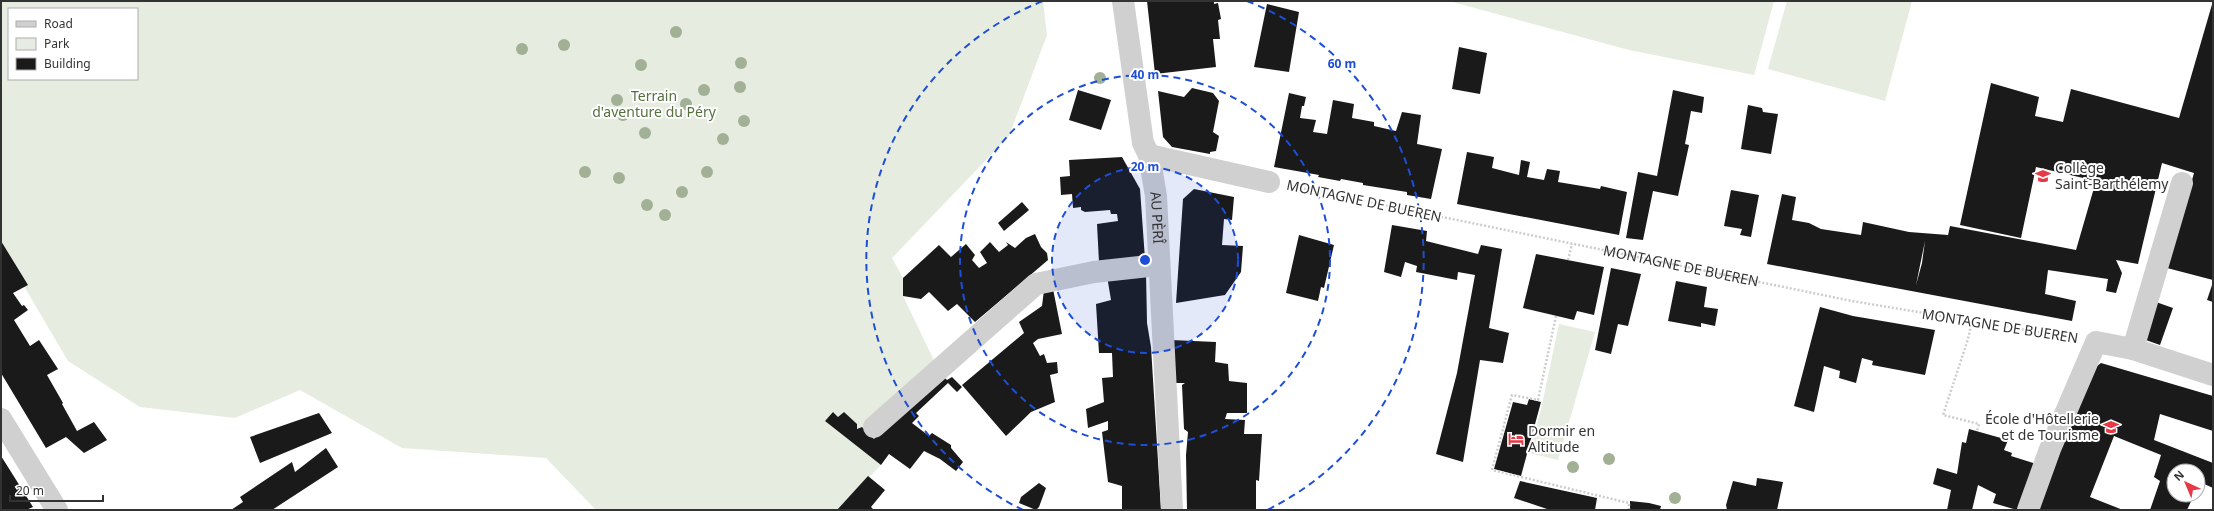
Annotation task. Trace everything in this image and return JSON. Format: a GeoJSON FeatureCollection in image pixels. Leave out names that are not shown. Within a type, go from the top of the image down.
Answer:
{"type":"FeatureCollection","features":[{"type":"Feature","properties":{"kind":"street","name":"AU PÈRÎ"},"geometry":{"type":"LineString","coordinates":[[1123,1],[1143,143],[1149,155],[1156,196],[1158,265],[1172,510]]}},
{"type":"Feature","properties":{"kind":"street","name":"MONTAGNE DE BUEREN"},"geometry":{"type":"LineString","coordinates":[[1149,155],[1269,182]]}},
{"type":"Feature","properties":{"kind":"street"},"geometry":{"type":"LineString","coordinates":[[2133,349],[2182,183]]}},
{"type":"Feature","properties":{"kind":"street"},"geometry":{"type":"LineString","coordinates":[[874,427],[1036,284],[1094,272],[1158,265]]}},
{"type":"Feature","properties":{"kind":"street","name":"MONTAGNE DE BUEREN"},"geometry":{"type":"LineString","coordinates":[[2096,342],[2133,349],[2213,375]]}},
{"type":"Feature","properties":{"kind":"street"},"geometry":{"type":"LineString","coordinates":[[2028,510],[2050,449],[2096,342]]}},
{"type":"Feature","properties":{"kind":"street"},"geometry":{"type":"LineString","coordinates":[[1,419],[57,510]]}},
{"type":"Feature","properties":{"kind":"path","name":"MONTAGNE DE BUEREN"},"geometry":{"type":"LineString","coordinates":[[1269,182],[1852,302],[2096,342]]}},
{"type":"Feature","properties":{"kind":"path"},"geometry":{"type":"LineString","coordinates":[[1568,260],[1572,244]]}},
{"type":"Feature","properties":{"kind":"path"},"geometry":{"type":"LineString","coordinates":[[1556,316],[1538,400],[1512,395],[1492,470],[1628,503],[1629,510]]}},
{"type":"Feature","properties":{"kind":"path"},"geometry":{"type":"LineString","coordinates":[[1972,321],[1968,339],[1942,415],[1979,424],[1977,431]]}},
{"type":"Feature","properties":{"kind":"green space","name":"Terrain d'aventure du Péry"},"geometry":{"type":"Polygon","coordinates":[[[1,1],[1043,1],[1047,35],[1009,136],[892,258],[903,278],[903,296],[940,373],[874,439],[862,427],[857,429],[856,424],[844,412],[838,417],[833,412],[825,421],[881,465],[837,510],[596,510],[546,458],[402,448],[300,390],[235,418],[140,407],[68,361],[1,247],[1,1]]]}},
{"type":"Feature","properties":{"kind":"green space"},"geometry":{"type":"Polygon","coordinates":[[[1449,1],[1774,1],[1754,75],[1629,50],[1449,1]]]}},
{"type":"Feature","properties":{"kind":"green space"},"geometry":{"type":"Polygon","coordinates":[[[1787,1],[1912,1],[1885,101],[1768,69],[1787,1]]]}},
{"type":"Feature","properties":{"kind":"green space"},"geometry":{"type":"Polygon","coordinates":[[[1559,324],[1595,332],[1558,460],[1529,453],[1541,409],[1559,324]]]}},
{"type":"Feature","properties":{"kind":"building"},"geometry":{"type":"Polygon","coordinates":[[[1147,1],[1214,1],[1214,4],[1218,3],[1221,19],[1218,20],[1220,39],[1213,39],[1216,67],[1155,74],[1147,1]]]}},
{"type":"Feature","properties":{"kind":"building"},"geometry":{"type":"Polygon","coordinates":[[[2213,1],[2213,280],[2167,268],[2194,173],[2162,163],[2138,264],[2116,260],[2122,273],[2116,293],[2106,291],[2108,279],[2048,270],[2045,294],[2076,301],[2072,321],[1767,264],[1782,194],[1796,197],[1792,220],[1809,223],[1821,229],[1861,235],[1863,222],[1909,232],[1948,235],[1947,240],[1950,226],[2076,250],[2096,181],[2036,167],[2021,238],[1960,225],[1991,83],[2039,97],[2035,116],[2063,122],[2071,89],[2179,118],[2213,1]],[[1925,241],[1916,285],[1922,263],[1925,241]]]}},
{"type":"Feature","properties":{"kind":"building"},"geometry":{"type":"Polygon","coordinates":[[[1267,4],[1299,12],[1289,72],[1254,67],[1267,4]]]}},
{"type":"Feature","properties":{"kind":"building"},"geometry":{"type":"Polygon","coordinates":[[[1459,47],[1487,53],[1480,94],[1452,89],[1459,47]]]}},
{"type":"Feature","properties":{"kind":"building"},"geometry":{"type":"Polygon","coordinates":[[[1192,88],[1213,93],[1219,101],[1213,132],[1219,136],[1216,151],[1210,152],[1210,154],[1172,147],[1163,137],[1158,91],[1184,97],[1192,88]]]}},
{"type":"Feature","properties":{"kind":"building"},"geometry":{"type":"Polygon","coordinates":[[[1078,90],[1111,100],[1101,130],[1069,120],[1078,90]]]}},
{"type":"Feature","properties":{"kind":"building"},"geometry":{"type":"Polygon","coordinates":[[[1673,90],[1704,97],[1702,113],[1691,111],[1685,144],[1689,145],[1678,196],[1653,191],[1643,240],[1626,238],[1638,172],[1657,176],[1673,90]]]}},
{"type":"Feature","properties":{"kind":"building"},"geometry":{"type":"Polygon","coordinates":[[[1289,93],[1306,97],[1304,106],[1302,106],[1300,118],[1316,120],[1313,132],[1327,134],[1333,100],[1354,104],[1352,118],[1374,122],[1374,126],[1396,131],[1402,112],[1421,115],[1417,144],[1442,149],[1431,199],[1407,195],[1407,192],[1363,185],[1363,183],[1341,179],[1340,181],[1318,177],[1319,175],[1274,167],[1289,93]]]}},
{"type":"Feature","properties":{"kind":"building"},"geometry":{"type":"Polygon","coordinates":[[[1748,105],[1762,108],[1763,112],[1778,114],[1771,154],[1741,149],[1748,105]]]}},
{"type":"Feature","properties":{"kind":"building"},"geometry":{"type":"Polygon","coordinates":[[[1467,152],[1494,157],[1492,168],[1519,175],[1521,160],[1530,162],[1527,177],[1544,180],[1547,169],[1560,171],[1558,182],[1600,189],[1601,186],[1627,192],[1619,235],[1457,204],[1467,152]]]}},
{"type":"Feature","properties":{"kind":"building"},"geometry":{"type":"Polygon","coordinates":[[[1122,157],[1140,189],[1145,259],[1099,262],[1097,224],[1118,221],[1117,214],[1111,214],[1110,210],[1085,212],[1081,210],[1081,207],[1073,208],[1072,194],[1061,195],[1060,177],[1070,176],[1069,160],[1122,157]]]}},
{"type":"Feature","properties":{"kind":"building"},"geometry":{"type":"Polygon","coordinates":[[[1194,189],[1234,197],[1232,220],[1224,219],[1222,245],[1243,246],[1241,272],[1225,295],[1176,303],[1183,199],[1194,189]]]}},
{"type":"Feature","properties":{"kind":"building"},"geometry":{"type":"Polygon","coordinates":[[[1731,190],[1759,195],[1751,237],[1740,235],[1742,229],[1724,226],[1731,190]]]}},
{"type":"Feature","properties":{"kind":"building"},"geometry":{"type":"Polygon","coordinates":[[[1022,202],[1029,210],[1004,231],[998,223],[1022,202]]]}},
{"type":"Feature","properties":{"kind":"building"},"geometry":{"type":"Polygon","coordinates":[[[1392,225],[1427,231],[1426,241],[1478,254],[1481,245],[1502,249],[1489,328],[1509,333],[1503,363],[1480,360],[1463,462],[1436,454],[1457,373],[1475,275],[1458,272],[1457,280],[1416,272],[1417,266],[1405,262],[1401,277],[1384,272],[1392,225]]]}},
{"type":"Feature","properties":{"kind":"building"},"geometry":{"type":"Polygon","coordinates":[[[1035,234],[1041,247],[1047,253],[1048,260],[975,322],[957,304],[948,311],[929,292],[921,299],[903,296],[903,278],[939,245],[951,257],[966,244],[975,255],[972,260],[979,268],[987,263],[980,252],[990,242],[999,252],[1008,245],[1006,242],[1015,248],[1026,238],[1035,234]]]}},
{"type":"Feature","properties":{"kind":"building"},"geometry":{"type":"Polygon","coordinates":[[[1299,235],[1334,245],[1324,288],[1321,287],[1318,301],[1286,293],[1299,235]]]}},
{"type":"Feature","properties":{"kind":"building"},"geometry":{"type":"Polygon","coordinates":[[[1,241],[28,285],[13,293],[22,306],[24,305],[28,310],[14,320],[30,346],[39,340],[58,369],[47,375],[77,431],[94,422],[107,440],[84,453],[66,437],[46,448],[1,373],[1,241]]]}},
{"type":"Feature","properties":{"kind":"building"},"geometry":{"type":"Polygon","coordinates":[[[1536,254],[1604,267],[1594,315],[1577,311],[1574,320],[1523,308],[1536,254]]]}},
{"type":"Feature","properties":{"kind":"building"},"geometry":{"type":"Polygon","coordinates":[[[1611,268],[1641,274],[1628,326],[1618,324],[1611,354],[1595,350],[1611,268]]]}},
{"type":"Feature","properties":{"kind":"building"},"geometry":{"type":"Polygon","coordinates":[[[1146,272],[1147,323],[1151,347],[1161,510],[1122,510],[1122,486],[1108,482],[1102,432],[1108,430],[1108,421],[1088,428],[1086,409],[1104,402],[1102,378],[1113,377],[1112,353],[1099,353],[1096,304],[1111,300],[1107,276],[1146,272]]]}},
{"type":"Feature","properties":{"kind":"building"},"geometry":{"type":"Polygon","coordinates":[[[1676,281],[1707,287],[1704,307],[1718,309],[1715,326],[1701,323],[1701,327],[1668,321],[1676,281]]]}},
{"type":"Feature","properties":{"kind":"building"},"geometry":{"type":"Polygon","coordinates":[[[2213,282],[2213,302],[2207,300],[2213,282]]]}},
{"type":"Feature","properties":{"kind":"building"},"geometry":{"type":"Polygon","coordinates":[[[1053,289],[1062,334],[1038,339],[1033,343],[1040,356],[1044,354],[1047,363],[1057,362],[1058,373],[1050,375],[1055,402],[1031,412],[1006,436],[962,385],[1024,333],[1019,322],[1042,306],[1044,290],[1053,289]]]}},
{"type":"Feature","properties":{"kind":"building"},"geometry":{"type":"Polygon","coordinates":[[[2156,302],[2173,308],[2160,345],[2143,339],[2156,302]]]}},
{"type":"Feature","properties":{"kind":"building"},"geometry":{"type":"Polygon","coordinates":[[[1820,307],[1853,316],[1935,330],[1925,375],[1872,365],[1873,361],[1862,358],[1856,383],[1839,378],[1840,371],[1824,366],[1814,412],[1794,406],[1820,307]]]}},
{"type":"Feature","properties":{"kind":"building"},"geometry":{"type":"Polygon","coordinates":[[[1171,340],[1216,342],[1215,362],[1228,364],[1229,381],[1247,383],[1247,413],[1227,413],[1225,419],[1245,420],[1244,434],[1262,434],[1259,481],[1256,480],[1256,510],[1187,510],[1186,455],[1188,432],[1184,429],[1182,385],[1185,383],[1173,383],[1171,340]]]}},
{"type":"Feature","properties":{"kind":"building","name":"École d'Hôtellerie et de Tourisme"},"geometry":{"type":"Polygon","coordinates":[[[2101,363],[2213,396],[2213,431],[2160,414],[2154,440],[2213,463],[2213,488],[2206,485],[2206,463],[2166,463],[2166,503],[2190,503],[2187,510],[2150,510],[2160,481],[2154,477],[2161,455],[2114,436],[2090,497],[2123,510],[2030,510],[2092,370],[2101,363]]]}},
{"type":"Feature","properties":{"kind":"building"},"geometry":{"type":"Polygon","coordinates":[[[940,373],[947,380],[952,377],[962,387],[957,392],[948,383],[916,413],[919,416],[912,423],[929,436],[932,433],[951,445],[951,448],[963,462],[956,471],[940,459],[924,451],[910,469],[889,454],[881,465],[825,421],[833,412],[838,417],[844,412],[857,424],[857,429],[862,427],[874,439],[940,373]]]}},
{"type":"Feature","properties":{"kind":"building"},"geometry":{"type":"Polygon","coordinates":[[[1529,399],[1541,402],[1521,476],[1494,469],[1513,402],[1527,405],[1529,399]]]}},
{"type":"Feature","properties":{"kind":"building"},"geometry":{"type":"Polygon","coordinates":[[[319,413],[332,433],[260,463],[250,437],[319,413]]]}},
{"type":"Feature","properties":{"kind":"building"},"geometry":{"type":"Polygon","coordinates":[[[1969,429],[2008,440],[2004,450],[2012,453],[2011,456],[2040,465],[2025,510],[2017,510],[1993,503],[1996,494],[1978,485],[1972,510],[1947,510],[1951,490],[1933,484],[1937,468],[1957,474],[1962,442],[1966,443],[1969,429]]]}},
{"type":"Feature","properties":{"kind":"building"},"geometry":{"type":"Polygon","coordinates":[[[326,448],[338,467],[272,510],[231,510],[243,502],[240,497],[292,462],[295,472],[326,448]]]}},
{"type":"Feature","properties":{"kind":"building"},"geometry":{"type":"Polygon","coordinates":[[[1,456],[33,507],[26,510],[1,510],[1,456]]]}},
{"type":"Feature","properties":{"kind":"building"},"geometry":{"type":"Polygon","coordinates":[[[868,476],[885,490],[871,507],[874,510],[837,510],[868,476]]]}},
{"type":"Feature","properties":{"kind":"building"},"geometry":{"type":"Polygon","coordinates":[[[1757,478],[1783,482],[1777,510],[1727,510],[1726,505],[1733,481],[1756,486],[1757,478]]]}},
{"type":"Feature","properties":{"kind":"building"},"geometry":{"type":"Polygon","coordinates":[[[1520,481],[1597,498],[1595,510],[1550,510],[1514,498],[1520,481]]]}},
{"type":"Feature","properties":{"kind":"building"},"geometry":{"type":"Polygon","coordinates":[[[1039,483],[1046,488],[1039,507],[1036,510],[1019,503],[1021,497],[1039,483]]]}},
{"type":"Feature","properties":{"kind":"building"},"geometry":{"type":"Polygon","coordinates":[[[1630,501],[1661,506],[1660,510],[1630,510],[1630,501]]]}},
{"type":"Feature","properties":{"kind":"place","name":"Collège Saint-Barthélemy"},"geometry":{"type":"Point","coordinates":[2043,176]}},
{"type":"Feature","properties":{"kind":"place","name":"École d'Hôtellerie et de Tourisme"},"geometry":{"type":"Point","coordinates":[2111,427]}},
{"type":"Feature","properties":{"kind":"place","name":"Dormir en Altitude"},"geometry":{"type":"Point","coordinates":[1516,439]}}]}
